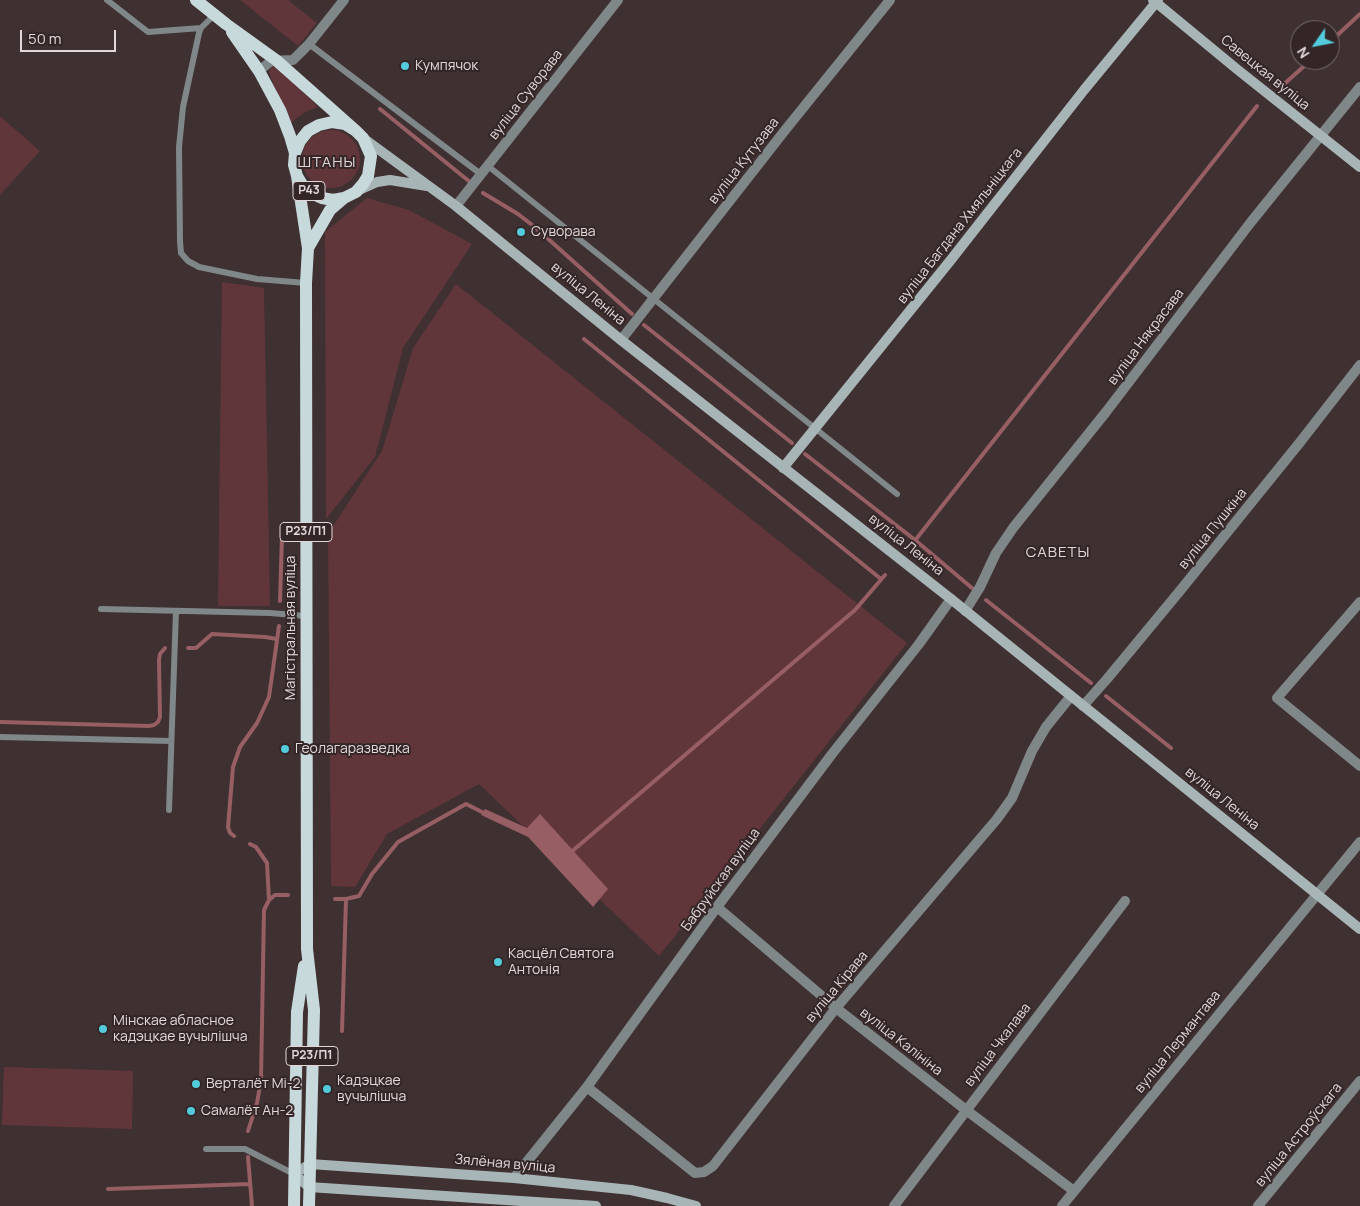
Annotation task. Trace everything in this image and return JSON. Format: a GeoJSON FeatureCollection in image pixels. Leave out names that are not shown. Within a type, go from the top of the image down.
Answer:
{"type":"FeatureCollection","features":[{"type":"Feature","properties":{"kind":"main road","name":"вуліца Леніна"},"geometry":{"type":"LineString","coordinates":[[196,0],[276,60],[360,134]]}},
{"type":"Feature","properties":{"kind":"main road","name":"вуліца Леніна"},"geometry":{"type":"LineString","coordinates":[[226,24],[259,71],[280,110],[295,153]]}},
{"type":"Feature","properties":{"kind":"main road","name":"Р43"},"geometry":{"type":"LineString","coordinates":[[356,192],[344,198],[332,200],[316,196],[303,186],[297,176],[294,165],[295,153],[300,141],[308,131],[319,125],[332,122],[345,124],[360,134]]}},
{"type":"Feature","properties":{"kind":"main road"},"geometry":{"type":"LineString","coordinates":[[356,192],[368,176],[371,156],[360,134]]}},
{"type":"Feature","properties":{"kind":"main road","name":"Магістральная вуліца"},"geometry":{"type":"LineString","coordinates":[[297,176],[308,248],[306,284],[307,949],[314,1010],[309,1206]]}},
{"type":"Feature","properties":{"kind":"main road","name":"Магістральная вуліца"},"geometry":{"type":"LineString","coordinates":[[308,248],[330,210],[344,198]]}},
{"type":"Feature","properties":{"kind":"main road","name":"Магістральная вуліца"},"geometry":{"type":"LineString","coordinates":[[294,1206],[297,1012],[307,949]]}},
{"type":"Feature","properties":{"kind":"street"},"geometry":{"type":"LineString","coordinates":[[259,71],[266,64],[276,60],[293,60],[309,44],[344,0]]}},
{"type":"Feature","properties":{"kind":"street","name":"вуліца Суворава"},"geometry":{"type":"LineString","coordinates":[[456,206],[618,0]]}},
{"type":"Feature","properties":{"kind":"street","name":"вуліца Кутузава"},"geometry":{"type":"LineString","coordinates":[[621,340],[786,129],[890,0]]}},
{"type":"Feature","properties":{"kind":"street","name":"Савецкая вуліца"},"geometry":{"type":"LineString","coordinates":[[1156,1],[1360,167]]}},
{"type":"Feature","properties":{"kind":"street","name":"вуліца Багдана Хмяльніцкага"},"geometry":{"type":"LineString","coordinates":[[783,468],[1156,1]]}},
{"type":"Feature","properties":{"kind":"street","name":"вуліца Някрасава"},"geometry":{"type":"LineString","coordinates":[[965,611],[980,587],[996,553],[1014,528],[1320,135],[1360,87]]}},
{"type":"Feature","properties":{"kind":"street","name":"вуліца Леніна"},"geometry":{"type":"LineString","coordinates":[[360,134],[456,206],[621,340],[951,599],[1360,929]]}},
{"type":"Feature","properties":{"kind":"street","name":"вуліца Леніна"},"geometry":{"type":"LineString","coordinates":[[356,192],[377,182],[390,180],[431,187]]}},
{"type":"Feature","properties":{"kind":"street","name":"вуліца Пушкіна"},"geometry":{"type":"LineString","coordinates":[[1083,706],[1179,592],[1360,365]]}},
{"type":"Feature","properties":{"kind":"street","name":"Бабруйская вуліца"},"geometry":{"type":"LineString","coordinates":[[514,1178],[587,1087],[717,907],[832,754],[919,644],[951,599]]}},
{"type":"Feature","properties":{"kind":"street"},"geometry":{"type":"LineString","coordinates":[[1360,602],[1277,698],[1360,766]]}},
{"type":"Feature","properties":{"kind":"street","name":"вуліца Кірава"},"geometry":{"type":"LineString","coordinates":[[587,1087],[695,1174],[704,1172],[713,1166],[836,1008],[997,819],[1012,798],[1032,751],[1046,728],[1071,696]]}},
{"type":"Feature","properties":{"kind":"street","name":"вуліца Лермантава"},"geometry":{"type":"LineString","coordinates":[[1062,1206],[1360,842]]}},
{"type":"Feature","properties":{"kind":"street","name":"вуліца Чкалава"},"geometry":{"type":"LineString","coordinates":[[894,1206],[1124,902]]}},
{"type":"Feature","properties":{"kind":"street","name":"вуліца Калініна"},"geometry":{"type":"LineString","coordinates":[[717,907],[836,1008],[1074,1192]]}},
{"type":"Feature","properties":{"kind":"street","name":"вуліца Астроўскага"},"geometry":{"type":"LineString","coordinates":[[1258,1206],[1360,1081]]}},
{"type":"Feature","properties":{"kind":"street"},"geometry":{"type":"LineString","coordinates":[[310,1164],[294,1174],[309,1187],[596,1206]]}},
{"type":"Feature","properties":{"kind":"street","name":"Зялёная вуліца"},"geometry":{"type":"LineString","coordinates":[[310,1164],[514,1178],[631,1190],[696,1206]]}},
{"type":"Feature","properties":{"kind":"lane"},"geometry":{"type":"LineString","coordinates":[[107,0],[148,32],[202,28]]}},
{"type":"Feature","properties":{"kind":"lane"},"geometry":{"type":"LineString","coordinates":[[214,15],[202,28],[184,107],[179,147],[180,241],[182,253],[188,261],[199,267],[257,279],[306,284]]}},
{"type":"Feature","properties":{"kind":"lane"},"geometry":{"type":"LineString","coordinates":[[309,44],[485,171],[654,299],[897,494]]}},
{"type":"Feature","properties":{"kind":"lane"},"geometry":{"type":"LineString","coordinates":[[101,609],[270,613],[306,616]]}},
{"type":"Feature","properties":{"kind":"lane"},"geometry":{"type":"LineString","coordinates":[[169,810],[176,611]]}},
{"type":"Feature","properties":{"kind":"lane"},"geometry":{"type":"LineString","coordinates":[[0,737],[171,741]]}},
{"type":"Feature","properties":{"kind":"lane"},"geometry":{"type":"LineString","coordinates":[[206,1149],[245,1149],[294,1174]]}},
{"type":"Feature","properties":{"kind":"shaded area"},"geometry":{"type":"Polygon","coordinates":[[[240,0],[288,0],[317,23],[298,46],[240,0]]]}},
{"type":"Feature","properties":{"kind":"shaded area"},"geometry":{"type":"Polygon","coordinates":[[[272,66],[276,66],[318,107],[305,112],[289,124],[269,72],[272,66]]]}},
{"type":"Feature","properties":{"kind":"shaded area"},"geometry":{"type":"Polygon","coordinates":[[[0,116],[40,151],[0,195],[0,116]]]}},
{"type":"Feature","properties":{"kind":"shaded area"},"geometry":{"type":"Polygon","coordinates":[[[331,130],[347,135],[355,143],[360,159],[355,175],[347,183],[331,188],[315,183],[307,175],[302,159],[307,143],[315,135],[331,130]]]}},
{"type":"Feature","properties":{"kind":"shaded area"},"geometry":{"type":"Polygon","coordinates":[[[367,198],[409,210],[472,244],[403,348],[375,457],[326,519],[325,232],[367,198]]]}},
{"type":"Feature","properties":{"kind":"shaded area"},"geometry":{"type":"Polygon","coordinates":[[[222,282],[264,288],[270,606],[218,606],[222,282]]]}},
{"type":"Feature","properties":{"kind":"shaded area"},"geometry":{"type":"Polygon","coordinates":[[[456,284],[907,643],[659,956],[479,784],[387,834],[355,887],[331,886],[328,534],[382,451],[413,348],[456,284]]]}},
{"type":"Feature","properties":{"kind":"shaded area"},"geometry":{"type":"Polygon","coordinates":[[[485,809],[527,828],[540,814],[608,889],[593,907],[528,837],[481,815],[485,809]]]}},
{"type":"Feature","properties":{"kind":"shaded area"},"geometry":{"type":"Polygon","coordinates":[[[4,1067],[133,1071],[132,1129],[2,1125],[4,1067]]]}},
{"type":"Feature","properties":{"kind":"waterway"},"geometry":{"type":"LineString","coordinates":[[1340,33],[1360,14]]}},
{"type":"Feature","properties":{"kind":"waterway"},"geometry":{"type":"LineString","coordinates":[[1283,85],[1300,70]]}},
{"type":"Feature","properties":{"kind":"waterway"},"geometry":{"type":"LineString","coordinates":[[913,543],[1257,106]]}},
{"type":"Feature","properties":{"kind":"waterway"},"geometry":{"type":"LineString","coordinates":[[380,109],[470,182]]}},
{"type":"Feature","properties":{"kind":"waterway"},"geometry":{"type":"LineString","coordinates":[[483,193],[518,214],[536,228],[632,314]]}},
{"type":"Feature","properties":{"kind":"waterway"},"geometry":{"type":"LineString","coordinates":[[644,325],[792,443]]}},
{"type":"Feature","properties":{"kind":"waterway"},"geometry":{"type":"LineString","coordinates":[[584,339],[881,579]]}},
{"type":"Feature","properties":{"kind":"waterway"},"geometry":{"type":"LineString","coordinates":[[805,454],[915,540],[972,588]]}},
{"type":"Feature","properties":{"kind":"waterway"},"geometry":{"type":"LineString","coordinates":[[280,601],[282,535]]}},
{"type":"Feature","properties":{"kind":"waterway"},"geometry":{"type":"LineString","coordinates":[[570,853],[855,610],[885,575]]}},
{"type":"Feature","properties":{"kind":"waterway"},"geometry":{"type":"LineString","coordinates":[[986,600],[1091,683]]}},
{"type":"Feature","properties":{"kind":"waterway"},"geometry":{"type":"LineString","coordinates":[[234,836],[230,833],[228,827],[233,767],[240,747],[257,723],[269,697],[279,626]]}},
{"type":"Feature","properties":{"kind":"waterway"},"geometry":{"type":"LineString","coordinates":[[188,648],[196,648],[212,634],[277,639]]}},
{"type":"Feature","properties":{"kind":"waterway"},"geometry":{"type":"LineString","coordinates":[[0,722],[154,725],[160,717],[159,660],[160,654],[165,648]]}},
{"type":"Feature","properties":{"kind":"waterway"},"geometry":{"type":"LineString","coordinates":[[1106,696],[1171,748]]}},
{"type":"Feature","properties":{"kind":"waterway"},"geometry":{"type":"LineString","coordinates":[[342,1031],[346,899],[359,896],[372,874],[398,842],[466,804],[486,814]]}},
{"type":"Feature","properties":{"kind":"waterway"},"geometry":{"type":"LineString","coordinates":[[250,844],[256,847],[267,863],[269,900]]}},
{"type":"Feature","properties":{"kind":"waterway"},"geometry":{"type":"LineString","coordinates":[[248,1131],[257,1103],[261,1080],[264,910],[269,900],[275,895],[288,895]]}},
{"type":"Feature","properties":{"kind":"waterway"},"geometry":{"type":"LineString","coordinates":[[335,899],[346,899]]}},
{"type":"Feature","properties":{"kind":"waterway"},"geometry":{"type":"LineString","coordinates":[[248,1157],[252,1206]]}},
{"type":"Feature","properties":{"kind":"waterway"},"geometry":{"type":"LineString","coordinates":[[108,1189],[250,1184]]}},
{"type":"Feature","properties":{"kind":"place","name":"Кумпячок"},"geometry":{"type":"Point","coordinates":[405,66]}},
{"type":"Feature","properties":{"kind":"place","name":"Суворава"},"geometry":{"type":"Point","coordinates":[521,232]}},
{"type":"Feature","properties":{"kind":"place","name":"Геолагаразведка"},"geometry":{"type":"Point","coordinates":[285,749]}},
{"type":"Feature","properties":{"kind":"place","name":"Касцёл Святога Антонія"},"geometry":{"type":"Point","coordinates":[498,962]}},
{"type":"Feature","properties":{"kind":"place","name":"Мінскае абласное кадэцкае вучылішча"},"geometry":{"type":"Point","coordinates":[103,1029]}},
{"type":"Feature","properties":{"kind":"place","name":"Верталёт Мі-2"},"geometry":{"type":"Point","coordinates":[196,1084]}},
{"type":"Feature","properties":{"kind":"place","name":"Кадэцкае вучылішча"},"geometry":{"type":"Point","coordinates":[327,1089]}},
{"type":"Feature","properties":{"kind":"place","name":"Самалёт Ан-2"},"geometry":{"type":"Point","coordinates":[191,1111]}},
{"type":"Feature","properties":{"kind":"district","name":"ШТАНЫ"},"geometry":{"type":"Point","coordinates":[327,163]}},
{"type":"Feature","properties":{"kind":"district","name":"САВЕТЫ"},"geometry":{"type":"Point","coordinates":[1058,553]}}]}
